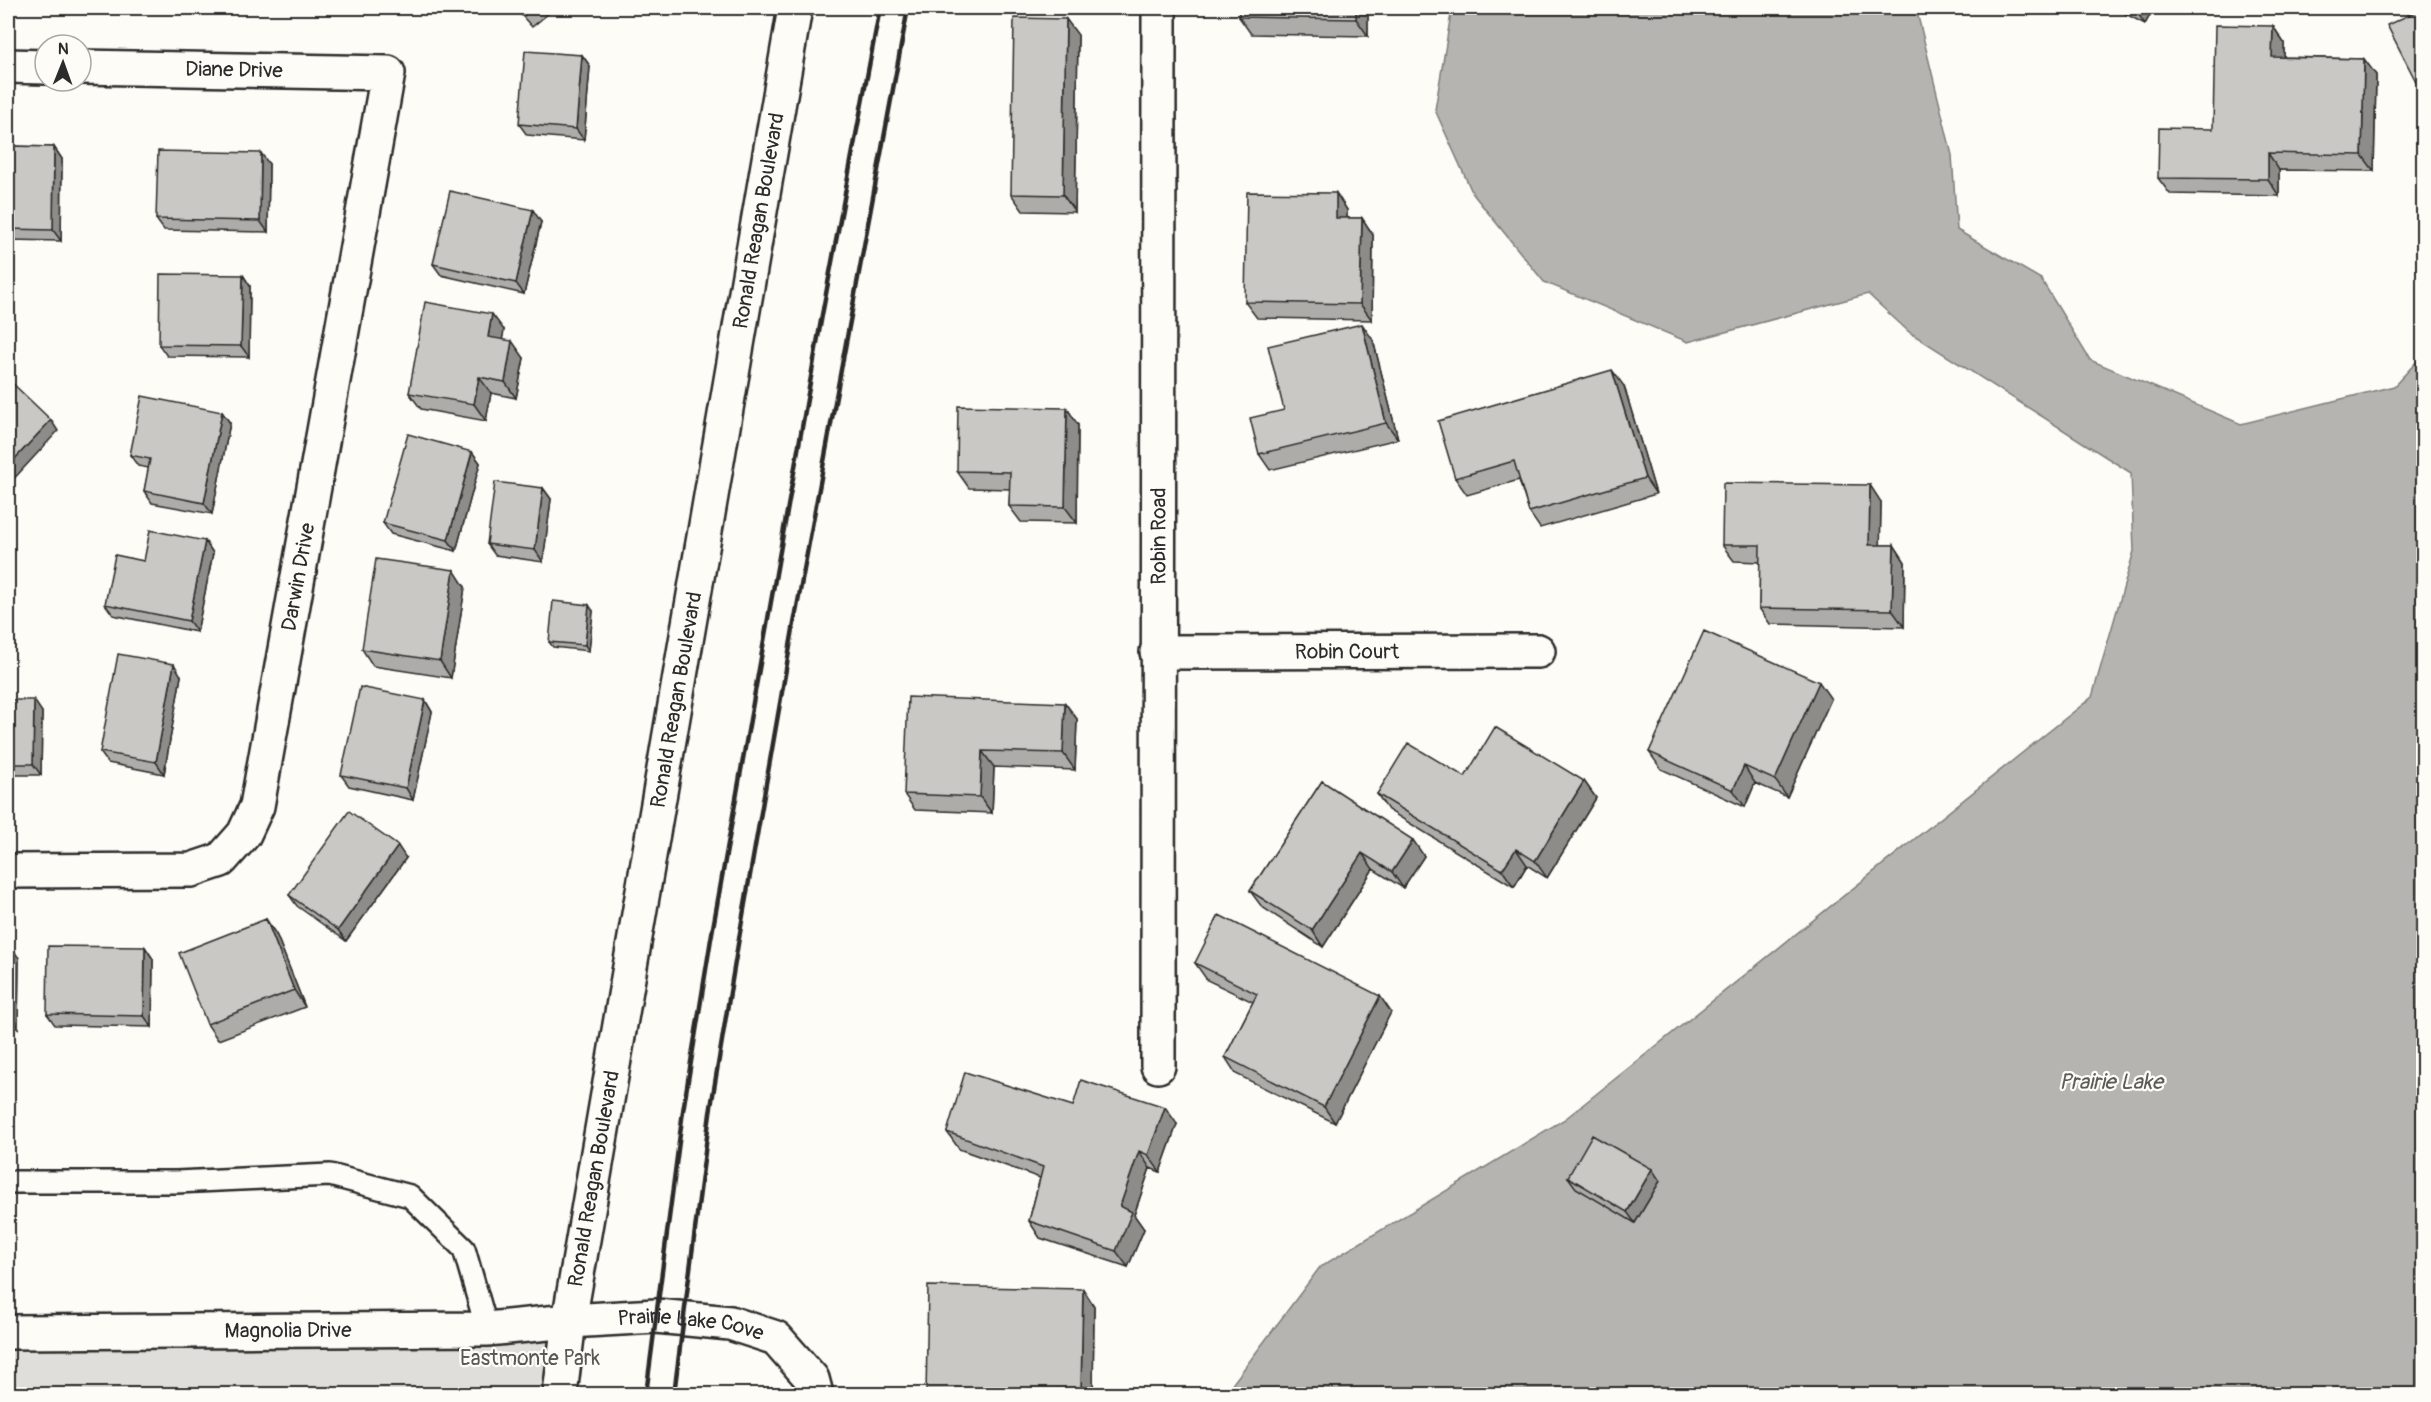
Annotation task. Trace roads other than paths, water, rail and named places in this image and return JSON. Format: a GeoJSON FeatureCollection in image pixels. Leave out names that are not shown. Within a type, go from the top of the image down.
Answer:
{"type":"FeatureCollection","features":[{"type":"Feature","properties":{"kind":"street","name":"Ronald Reagan Boulevard"},"geometry":{"type":"LineString","coordinates":[[560,1395],[569,1321],[795,8]]}},
{"type":"Feature","properties":{"kind":"street","name":"Robin Road"},"geometry":{"type":"LineString","coordinates":[[1158,1066],[1159,8]]}},
{"type":"Feature","properties":{"kind":"street"},"geometry":{"type":"LineString","coordinates":[[8,66],[33,67]]}},
{"type":"Feature","properties":{"kind":"street","name":"Diane Drive"},"geometry":{"type":"LineString","coordinates":[[93,67],[388,73]]}},
{"type":"Feature","properties":{"kind":"street","name":"Darwin Drive"},"geometry":{"type":"LineString","coordinates":[[8,871],[191,870],[221,860],[244,834],[257,806],[388,73]]}},
{"type":"Feature","properties":{"kind":"street","name":"Robin Court"},"geometry":{"type":"LineString","coordinates":[[1158,652],[1538,651]]}},
{"type":"Feature","properties":{"kind":"street","name":"Prairie Lake Cove"},"geometry":{"type":"LineString","coordinates":[[569,1321],[656,1316],[730,1323],[776,1338],[812,1378],[816,1395]]}},
{"type":"Feature","properties":{"kind":"street","name":"Magnolia Drive"},"geometry":{"type":"LineString","coordinates":[[8,1332],[487,1329],[569,1321]]}},
{"type":"Feature","properties":{"kind":"lane"},"geometry":{"type":"LineString","coordinates":[[8,1182],[176,1182],[330,1175],[410,1196],[464,1249],[487,1329]]}},
{"type":"Feature","properties":{"kind":"water","name":"Prairie Lake"},"geometry":{"type":"Polygon","coordinates":[[[1452,8],[1911,8],[1918,16],[1952,155],[1957,230],[2041,279],[2090,360],[2241,424],[2394,386],[2423,355],[2423,1394],[1225,1394],[1320,1267],[1565,1119],[2092,697],[2134,551],[2131,473],[1909,332],[1868,294],[1688,342],[1544,282],[1473,194],[1435,110],[1452,8]]]}},
{"type":"Feature","properties":{"kind":"railway"},"geometry":{"type":"LineString","coordinates":[[646,1394],[683,1111],[711,939],[822,315],[880,8]]}},
{"type":"Feature","properties":{"kind":"railway"},"geometry":{"type":"LineString","coordinates":[[674,1394],[710,1113],[738,944],[793,629],[908,8]]}},
{"type":"Feature","properties":{"kind":"park label","name":"Eastmonte Park"},"geometry":{"type":"Point","coordinates":[530,1358]}}]}
